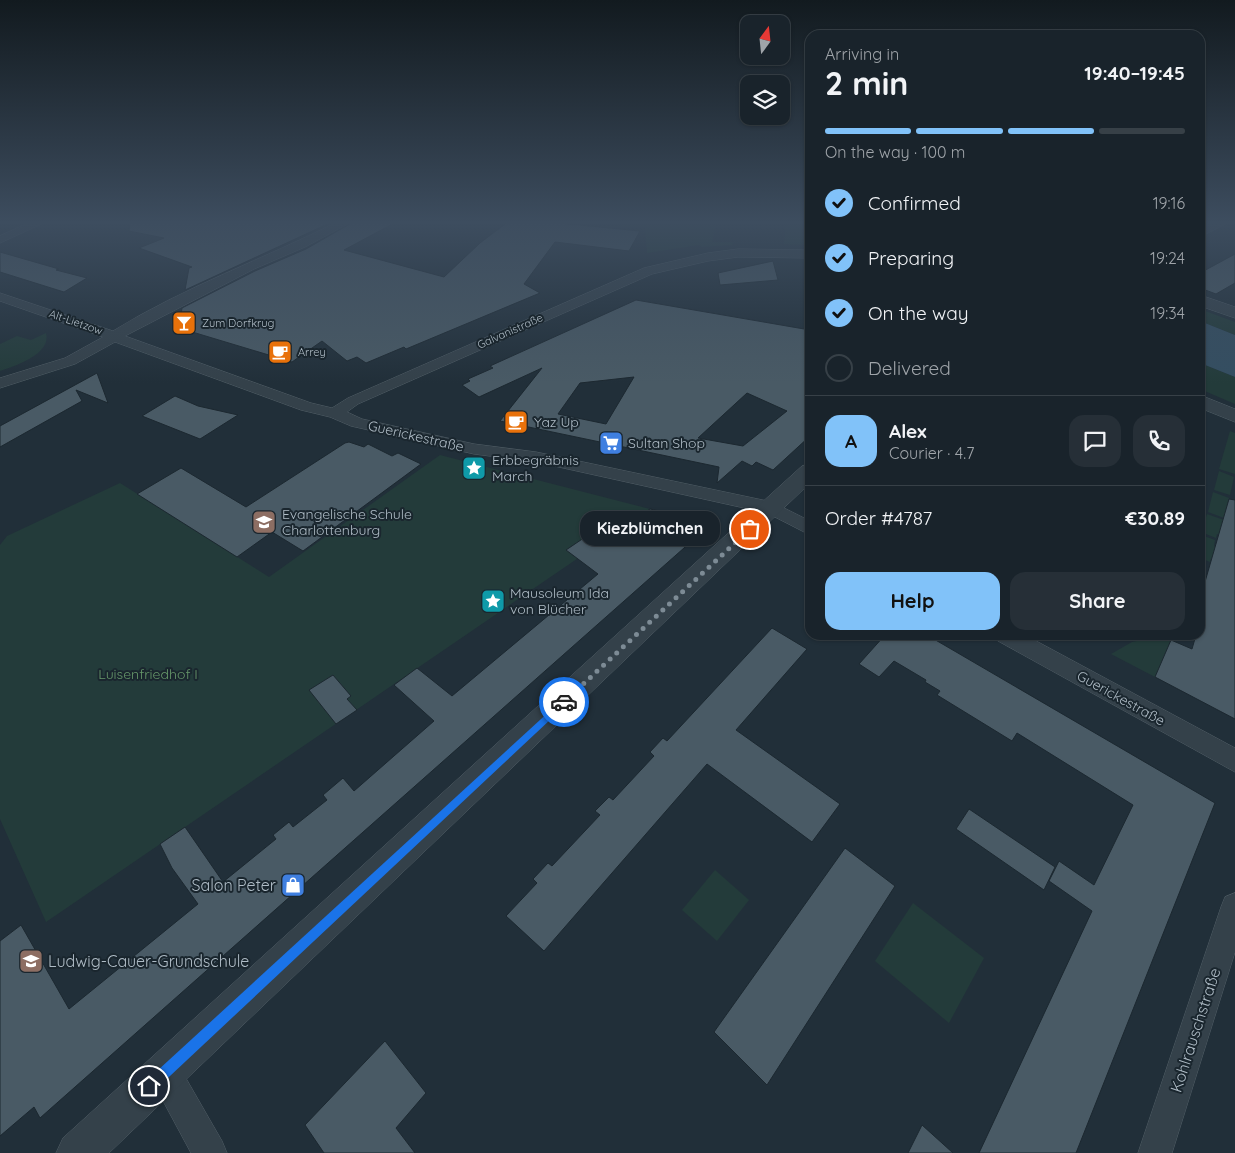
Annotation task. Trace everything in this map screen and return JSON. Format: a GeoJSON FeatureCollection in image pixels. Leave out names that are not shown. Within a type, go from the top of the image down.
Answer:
{"type":"FeatureCollection","features":[{"type":"Feature","properties":{"kind":"street"},"geometry":{"type":"LineString","coordinates":[[117,336],[131,326],[233,275]]}},
{"type":"Feature","properties":{"kind":"street","name":"Galvanistraße"},"geometry":{"type":"LineString","coordinates":[[335,413],[353,401],[639,275]]}},
{"type":"Feature","properties":{"kind":"street","name":"Alt-Lietzow"},"geometry":{"type":"LineString","coordinates":[[0,297],[117,336]]}},
{"type":"Feature","properties":{"kind":"street"},"geometry":{"type":"LineString","coordinates":[[1205,302],[1235,313]]}},
{"type":"Feature","properties":{"kind":"street","name":"Alt-Lietzow"},"geometry":{"type":"LineString","coordinates":[[0,383],[70,361],[117,336]]}},
{"type":"Feature","properties":{"kind":"street","name":"Guerickestraße"},"geometry":{"type":"LineString","coordinates":[[117,336],[301,405],[335,413],[357,422],[474,449],[536,457],[772,508],[805,526]]}},
{"type":"Feature","properties":{"kind":"street"},"geometry":{"type":"LineString","coordinates":[[1205,402],[1235,416]]}},
{"type":"Feature","properties":{"kind":"street"},"geometry":{"type":"LineString","coordinates":[[78,1153],[805,476]]}},
{"type":"Feature","properties":{"kind":"street","name":"Guerickestraße"},"geometry":{"type":"LineString","coordinates":[[1015,640],[1235,761]]}},
{"type":"Feature","properties":{"kind":"street","name":"Kohlrauschstraße"},"geometry":{"type":"LineString","coordinates":[[1155,1153],[1235,907]]}},
{"type":"Feature","properties":{"kind":"street"},"geometry":{"type":"LineString","coordinates":[[164,1073],[210,1153]]}},
{"type":"Feature","properties":{"kind":"green space"},"geometry":{"type":"Polygon","coordinates":[[[1205,311],[1235,322],[1235,335],[1205,323],[1205,311]]]}},
{"type":"Feature","properties":{"kind":"green space"},"geometry":{"type":"Polygon","coordinates":[[[46,333],[46,340],[38,353],[23,362],[0,371],[0,344],[17,336],[31,340],[46,333]]]}},
{"type":"Feature","properties":{"kind":"green space"},"geometry":{"type":"Polygon","coordinates":[[[1205,365],[1235,377],[1235,404],[1205,391],[1205,365]]]}},
{"type":"Feature","properties":{"kind":"green space"},"geometry":{"type":"Polygon","coordinates":[[[1230,431],[1235,433],[1235,474],[1219,469],[1230,431]]]}},
{"type":"Feature","properties":{"kind":"green space","name":"Luisenfriedhof I"},"geometry":{"type":"Polygon","coordinates":[[[440,455],[650,509],[46,922],[0,819],[0,545],[7,536],[120,483],[269,577],[440,455]]]}},
{"type":"Feature","properties":{"kind":"green space"},"geometry":{"type":"Polygon","coordinates":[[[1219,471],[1234,477],[1230,495],[1214,490],[1219,471]]]}},
{"type":"Feature","properties":{"kind":"green space"},"geometry":{"type":"Polygon","coordinates":[[[1213,492],[1229,498],[1224,518],[1208,512],[1213,492]]]}},
{"type":"Feature","properties":{"kind":"green space"},"geometry":{"type":"Polygon","coordinates":[[[1207,514],[1224,520],[1220,534],[1217,534],[1216,538],[1205,534],[1207,514]]]}},
{"type":"Feature","properties":{"kind":"green space"},"geometry":{"type":"Polygon","coordinates":[[[1205,536],[1215,540],[1214,546],[1217,547],[1214,559],[1211,558],[1210,562],[1205,560],[1205,536]]]}},
{"type":"Feature","properties":{"kind":"green space"},"geometry":{"type":"Polygon","coordinates":[[[1142,640],[1171,640],[1155,677],[1111,654],[1132,642],[1142,640]]]}},
{"type":"Feature","properties":{"kind":"green space"},"geometry":{"type":"Polygon","coordinates":[[[715,870],[749,900],[717,941],[682,910],[715,870]]]}},
{"type":"Feature","properties":{"kind":"green space"},"geometry":{"type":"Polygon","coordinates":[[[913,903],[984,958],[949,1023],[875,961],[913,903]]]}},
{"type":"Feature","properties":{"kind":"water"},"geometry":{"type":"Polygon","coordinates":[[[1205,323],[1235,335],[1235,377],[1205,365],[1205,323]]]}},
{"type":"Feature","properties":{"kind":"building"},"geometry":{"type":"Polygon","coordinates":[[[9,275],[75,275],[87,278],[64,292],[9,275]]]}},
{"type":"Feature","properties":{"kind":"building"},"geometry":{"type":"Polygon","coordinates":[[[188,275],[218,275],[185,290],[188,275]]]}},
{"type":"Feature","properties":{"kind":"building"},"geometry":{"type":"Polygon","coordinates":[[[247,275],[436,275],[444,277],[446,275],[531,275],[524,284],[540,293],[406,349],[404,347],[366,363],[357,357],[347,361],[322,341],[292,362],[179,328],[182,308],[247,275]]]}},
{"type":"Feature","properties":{"kind":"building"},"geometry":{"type":"Polygon","coordinates":[[[718,275],[777,275],[778,280],[720,285],[718,275]]]}},
{"type":"Feature","properties":{"kind":"building"},"geometry":{"type":"Polygon","coordinates":[[[1205,275],[1235,275],[1235,283],[1216,294],[1205,290],[1205,275]]]}},
{"type":"Feature","properties":{"kind":"building"},"geometry":{"type":"Polygon","coordinates":[[[636,300],[805,329],[805,441],[773,470],[756,462],[752,466],[742,461],[717,483],[719,467],[500,421],[542,368],[479,397],[462,385],[470,381],[468,379],[493,368],[490,366],[636,300]],[[634,377],[580,383],[558,414],[606,424],[634,377]],[[747,393],[698,438],[743,446],[787,411],[747,393]]]}},
{"type":"Feature","properties":{"kind":"building"},"geometry":{"type":"Polygon","coordinates":[[[97,373],[108,403],[76,390],[82,401],[0,447],[0,426],[97,373]]]}},
{"type":"Feature","properties":{"kind":"building"},"geometry":{"type":"Polygon","coordinates":[[[175,396],[198,406],[238,415],[200,439],[142,416],[175,396]]]}},
{"type":"Feature","properties":{"kind":"building"},"geometry":{"type":"Polygon","coordinates":[[[349,442],[364,447],[368,444],[392,456],[398,453],[421,464],[303,551],[272,532],[237,557],[137,494],[181,468],[246,507],[349,442]]]}},
{"type":"Feature","properties":{"kind":"building"},"geometry":{"type":"Polygon","coordinates":[[[1229,499],[1235,500],[1235,719],[1155,677],[1171,640],[1192,649],[1195,640],[1205,640],[1205,582],[1229,499]]]}},
{"type":"Feature","properties":{"kind":"building"},"geometry":{"type":"Polygon","coordinates":[[[650,509],[681,516],[693,540],[40,1118],[34,1107],[0,1136],[0,941],[21,925],[69,1009],[198,904],[172,868],[160,844],[185,827],[223,882],[276,839],[273,835],[289,822],[293,827],[327,800],[323,795],[343,778],[354,791],[434,721],[394,685],[417,668],[452,696],[598,574],[566,550],[600,527],[612,535],[650,509]]]}},
{"type":"Feature","properties":{"kind":"building"},"geometry":{"type":"Polygon","coordinates":[[[772,628],[807,649],[736,730],[840,804],[812,842],[707,764],[544,951],[506,916],[537,883],[533,879],[548,863],[552,866],[600,815],[595,811],[609,797],[613,800],[654,756],[650,752],[663,738],[667,741],[772,628]]]}},
{"type":"Feature","properties":{"kind":"building"},"geometry":{"type":"Polygon","coordinates":[[[881,640],[936,640],[1215,803],[1076,1153],[979,1153],[1092,911],[1049,881],[1059,861],[1094,885],[1133,805],[1017,733],[1012,741],[937,695],[940,691],[925,682],[926,680],[894,661],[879,677],[859,664],[881,640]]]}},
{"type":"Feature","properties":{"kind":"building"},"geometry":{"type":"Polygon","coordinates":[[[333,675],[351,696],[347,699],[357,710],[336,724],[309,690],[333,675]]]}},
{"type":"Feature","properties":{"kind":"building"},"geometry":{"type":"Polygon","coordinates":[[[969,809],[1055,867],[1044,890],[956,829],[969,809]]]}},
{"type":"Feature","properties":{"kind":"building"},"geometry":{"type":"Polygon","coordinates":[[[845,848],[895,886],[767,1085],[714,1032],[845,848]]]}},
{"type":"Feature","properties":{"kind":"building"},"geometry":{"type":"Polygon","coordinates":[[[385,1041],[426,1093],[396,1128],[415,1153],[324,1153],[305,1125],[385,1041]]]}},
{"type":"Feature","properties":{"kind":"building"},"geometry":{"type":"Polygon","coordinates":[[[922,1125],[953,1153],[908,1153],[922,1125]]]}},
{"type":"Feature","properties":{"kind":"way so far"},"geometry":{"type":"LineString","coordinates":[[564,702],[750,529]]}},
{"type":"Feature","properties":{"kind":"place","name":"Zum Dorfkrug"},"geometry":{"type":"Point","coordinates":[184,323]}},
{"type":"Feature","properties":{"kind":"place","name":"Arrey"},"geometry":{"type":"Point","coordinates":[280,352]}},
{"type":"Feature","properties":{"kind":"place","name":"Yaz Up"},"geometry":{"type":"Point","coordinates":[516,422]}},
{"type":"Feature","properties":{"kind":"place","name":"Sultan Shop"},"geometry":{"type":"Point","coordinates":[611,443]}},
{"type":"Feature","properties":{"kind":"place","name":"Erbbegräbnis March"},"geometry":{"type":"Point","coordinates":[474,468]}},
{"type":"Feature","properties":{"kind":"place","name":"Evangelische Schule Charlottenburg"},"geometry":{"type":"Point","coordinates":[264,522]}},
{"type":"Feature","properties":{"kind":"place","name":"Kiezblümchen"},"geometry":{"type":"Point","coordinates":[750,529]}},
{"type":"Feature","properties":{"kind":"place","name":"Mausoleum Ida von Blücher"},"geometry":{"type":"Point","coordinates":[493,601]}},
{"type":"Feature","properties":{"kind":"place","name":"Salon Peter"},"geometry":{"type":"Point","coordinates":[293,885]}},
{"type":"Feature","properties":{"kind":"place","name":"Ludwig-Cauer-Grundschule"},"geometry":{"type":"Point","coordinates":[31,961]}},
{"type":"Feature","properties":{"kind":"route"},"geometry":{"type":"LineString","coordinates":[[149,1086],[564,702]]}}]}
